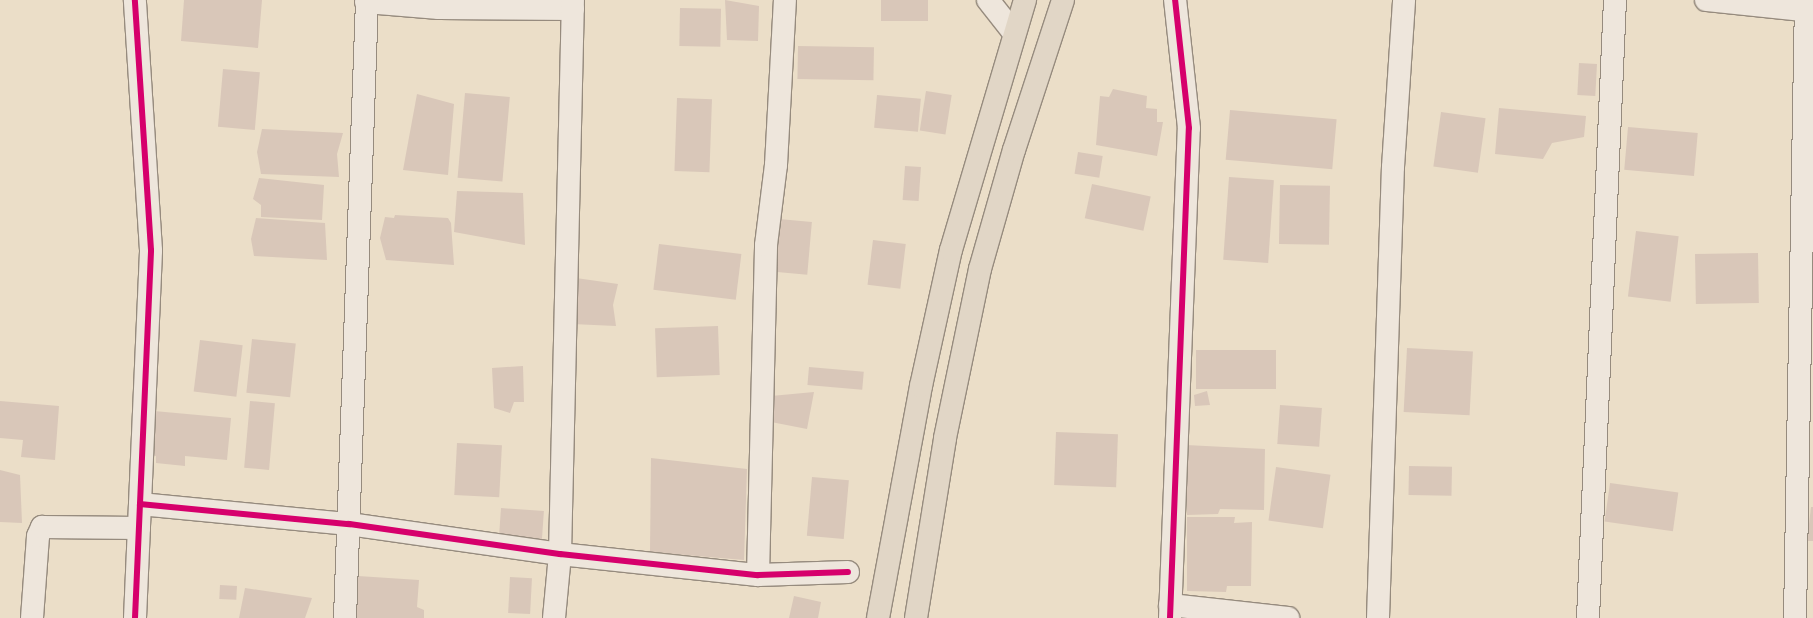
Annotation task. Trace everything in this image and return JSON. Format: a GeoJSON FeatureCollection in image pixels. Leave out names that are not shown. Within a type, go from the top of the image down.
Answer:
{"type":"FeatureCollection","features":[{"type":"Feature","properties":{"kind":"highway"},"geometry":{"type":"LineString","coordinates":[[878,618],[919,393],[952,250],[1014,33],[1025,0]]}},
{"type":"Feature","properties":{"kind":"highway"},"geometry":{"type":"LineString","coordinates":[[916,618],[946,438],[980,269],[1014,150],[1063,0]]}},
{"type":"Feature","properties":{"kind":"street"},"geometry":{"type":"LineString","coordinates":[[135,0],[151,250],[135,618]]}},
{"type":"Feature","properties":{"kind":"street"},"geometry":{"type":"LineString","coordinates":[[758,575],[766,245],[776,165],[785,0]]}},
{"type":"Feature","properties":{"kind":"street"},"geometry":{"type":"LineString","coordinates":[[988,0],[1014,33]]}},
{"type":"Feature","properties":{"kind":"street"},"geometry":{"type":"LineString","coordinates":[[1175,0],[1189,128],[1170,612],[1288,618]]}},
{"type":"Feature","properties":{"kind":"street"},"geometry":{"type":"LineString","coordinates":[[1378,618],[1393,167],[1404,0]]}},
{"type":"Feature","properties":{"kind":"street"},"geometry":{"type":"LineString","coordinates":[[1588,618],[1615,0]]}},
{"type":"Feature","properties":{"kind":"street"},"geometry":{"type":"LineString","coordinates":[[1706,0],[1808,7],[1795,618]]}},
{"type":"Feature","properties":{"kind":"street"},"geometry":{"type":"LineString","coordinates":[[345,618],[367,1],[439,8],[573,4],[560,554],[554,618]]}},
{"type":"Feature","properties":{"kind":"street"},"geometry":{"type":"LineString","coordinates":[[140,504],[349,524],[560,554],[758,575],[848,572]]}},
{"type":"Feature","properties":{"kind":"street"},"geometry":{"type":"LineString","coordinates":[[32,618],[38,536],[42,528],[139,528]]}},
{"type":"Feature","properties":{"kind":"building"},"geometry":{"type":"Polygon","coordinates":[[[184,0],[262,0],[258,48],[181,41],[184,0]]]}},
{"type":"Feature","properties":{"kind":"building"},"geometry":{"type":"Polygon","coordinates":[[[725,0],[759,6],[758,41],[727,40],[725,0]]]}},
{"type":"Feature","properties":{"kind":"building"},"geometry":{"type":"Polygon","coordinates":[[[881,0],[928,0],[928,21],[881,21],[881,0]]]}},
{"type":"Feature","properties":{"kind":"building"},"geometry":{"type":"Polygon","coordinates":[[[680,8],[721,9],[720,47],[679,46],[680,8]]]}},
{"type":"Feature","properties":{"kind":"building"},"geometry":{"type":"Polygon","coordinates":[[[798,46],[874,47],[873,80],[797,79],[798,46]]]}},
{"type":"Feature","properties":{"kind":"building"},"geometry":{"type":"Polygon","coordinates":[[[1579,63],[1597,64],[1595,96],[1577,95],[1579,63]]]}},
{"type":"Feature","properties":{"kind":"building"},"geometry":{"type":"Polygon","coordinates":[[[223,69],[260,72],[255,130],[218,127],[223,69]]]}},
{"type":"Feature","properties":{"kind":"building"},"geometry":{"type":"Polygon","coordinates":[[[1113,89],[1147,96],[1146,108],[1157,109],[1157,122],[1163,122],[1157,156],[1096,145],[1100,96],[1109,97],[1113,89]]]}},
{"type":"Feature","properties":{"kind":"building"},"geometry":{"type":"Polygon","coordinates":[[[926,91],[952,95],[945,135],[920,131],[926,91]]]}},
{"type":"Feature","properties":{"kind":"building"},"geometry":{"type":"Polygon","coordinates":[[[465,93],[510,97],[502,182],[458,178],[465,93]]]}},
{"type":"Feature","properties":{"kind":"building"},"geometry":{"type":"Polygon","coordinates":[[[417,94],[454,104],[448,175],[403,170],[417,94]]]}},
{"type":"Feature","properties":{"kind":"building"},"geometry":{"type":"Polygon","coordinates":[[[877,95],[921,99],[918,132],[874,128],[877,95]]]}},
{"type":"Feature","properties":{"kind":"building"},"geometry":{"type":"Polygon","coordinates":[[[677,98],[712,99],[709,172],[674,171],[677,98]]]}},
{"type":"Feature","properties":{"kind":"building"},"geometry":{"type":"Polygon","coordinates":[[[1499,108],[1586,116],[1584,137],[1552,143],[1543,159],[1495,154],[1499,108]]]}},
{"type":"Feature","properties":{"kind":"building"},"geometry":{"type":"Polygon","coordinates":[[[1230,110],[1337,119],[1332,169],[1226,160],[1230,110]]]}},
{"type":"Feature","properties":{"kind":"building"},"geometry":{"type":"Polygon","coordinates":[[[1441,112],[1486,118],[1478,173],[1433,166],[1441,112]]]}},
{"type":"Feature","properties":{"kind":"building"},"geometry":{"type":"Polygon","coordinates":[[[1628,127],[1698,133],[1694,176],[1624,170],[1628,127]]]}},
{"type":"Feature","properties":{"kind":"building"},"geometry":{"type":"Polygon","coordinates":[[[262,129],[343,133],[337,154],[339,177],[261,174],[257,152],[262,129]]]}},
{"type":"Feature","properties":{"kind":"building"},"geometry":{"type":"Polygon","coordinates":[[[1078,152],[1103,156],[1099,178],[1075,174],[1078,152]]]}},
{"type":"Feature","properties":{"kind":"building"},"geometry":{"type":"Polygon","coordinates":[[[905,166],[921,167],[919,201],[903,200],[905,166]]]}},
{"type":"Feature","properties":{"kind":"building"},"geometry":{"type":"Polygon","coordinates":[[[1229,177],[1274,180],[1268,263],[1223,260],[1229,177]]]}},
{"type":"Feature","properties":{"kind":"building"},"geometry":{"type":"Polygon","coordinates":[[[259,178],[324,185],[322,220],[261,217],[261,205],[253,199],[259,178]]]}},
{"type":"Feature","properties":{"kind":"building"},"geometry":{"type":"Polygon","coordinates":[[[1092,184],[1151,196],[1143,231],[1085,218],[1092,184]]]}},
{"type":"Feature","properties":{"kind":"building"},"geometry":{"type":"Polygon","coordinates":[[[1280,185],[1330,186],[1329,245],[1279,244],[1280,185]]]}},
{"type":"Feature","properties":{"kind":"building"},"geometry":{"type":"Polygon","coordinates":[[[457,191],[523,193],[525,245],[454,232],[457,191]]]}},
{"type":"Feature","properties":{"kind":"building"},"geometry":{"type":"Polygon","coordinates":[[[395,215],[448,218],[451,223],[454,265],[386,260],[380,238],[385,217],[394,218],[395,215]]]}},
{"type":"Feature","properties":{"kind":"building"},"geometry":{"type":"Polygon","coordinates":[[[256,218],[325,223],[327,260],[254,256],[251,239],[256,218]]]}},
{"type":"Feature","properties":{"kind":"building"},"geometry":{"type":"Polygon","coordinates":[[[779,219],[812,222],[807,275],[774,272],[779,219]]]}},
{"type":"Feature","properties":{"kind":"building"},"geometry":{"type":"Polygon","coordinates":[[[1636,231],[1679,236],[1671,302],[1628,297],[1636,231]]]}},
{"type":"Feature","properties":{"kind":"building"},"geometry":{"type":"Polygon","coordinates":[[[873,240],[906,244],[900,289],[868,285],[873,240]]]}},
{"type":"Feature","properties":{"kind":"building"},"geometry":{"type":"Polygon","coordinates":[[[659,244],[741,254],[736,300],[653,290],[659,244]]]}},
{"type":"Feature","properties":{"kind":"building"},"geometry":{"type":"Polygon","coordinates":[[[1758,253],[1759,303],[1696,304],[1695,254],[1758,253]]]}},
{"type":"Feature","properties":{"kind":"building"},"geometry":{"type":"Polygon","coordinates":[[[576,278],[618,284],[613,305],[616,326],[572,324],[576,278]]]}},
{"type":"Feature","properties":{"kind":"building"},"geometry":{"type":"Polygon","coordinates":[[[718,326],[720,375],[657,377],[655,328],[718,326]]]}},
{"type":"Feature","properties":{"kind":"building"},"geometry":{"type":"Polygon","coordinates":[[[252,339],[296,344],[290,397],[246,393],[252,339]]]}},
{"type":"Feature","properties":{"kind":"building"},"geometry":{"type":"Polygon","coordinates":[[[200,340],[243,345],[236,397],[194,392],[200,340]]]}},
{"type":"Feature","properties":{"kind":"building"},"geometry":{"type":"Polygon","coordinates":[[[1407,348],[1473,351],[1470,415],[1404,412],[1407,348]]]}},
{"type":"Feature","properties":{"kind":"building"},"geometry":{"type":"Polygon","coordinates":[[[1196,350],[1276,350],[1276,389],[1196,389],[1196,350]]]}},
{"type":"Feature","properties":{"kind":"building"},"geometry":{"type":"Polygon","coordinates":[[[523,366],[524,402],[514,402],[510,413],[494,408],[492,368],[523,366]]]}},
{"type":"Feature","properties":{"kind":"building"},"geometry":{"type":"Polygon","coordinates":[[[809,367],[864,372],[862,390],[807,385],[809,367]]]}},
{"type":"Feature","properties":{"kind":"building"},"geometry":{"type":"Polygon","coordinates":[[[1207,391],[1210,405],[1195,406],[1194,395],[1207,391]]]}},
{"type":"Feature","properties":{"kind":"building"},"geometry":{"type":"Polygon","coordinates":[[[814,392],[807,429],[766,421],[771,396],[814,392]]]}},
{"type":"Feature","properties":{"kind":"building"},"geometry":{"type":"Polygon","coordinates":[[[0,401],[59,406],[55,460],[21,457],[23,440],[0,438],[0,401]]]}},
{"type":"Feature","properties":{"kind":"building"},"geometry":{"type":"Polygon","coordinates":[[[250,401],[275,403],[269,470],[244,468],[250,401]]]}},
{"type":"Feature","properties":{"kind":"building"},"geometry":{"type":"Polygon","coordinates":[[[1280,405],[1322,408],[1319,447],[1277,444],[1280,405]]]}},
{"type":"Feature","properties":{"kind":"building"},"geometry":{"type":"Polygon","coordinates":[[[154,411],[231,418],[227,460],[185,456],[185,466],[156,463],[156,456],[150,455],[154,411]]]}},
{"type":"Feature","properties":{"kind":"building"},"geometry":{"type":"Polygon","coordinates":[[[1056,432],[1118,434],[1116,487],[1054,485],[1056,432]]]}},
{"type":"Feature","properties":{"kind":"building"},"geometry":{"type":"Polygon","coordinates":[[[457,443],[502,445],[499,497],[454,495],[457,443]]]}},
{"type":"Feature","properties":{"kind":"building"},"geometry":{"type":"Polygon","coordinates":[[[1186,445],[1265,449],[1264,510],[1220,509],[1218,514],[1187,515],[1186,445]]]}},
{"type":"Feature","properties":{"kind":"building"},"geometry":{"type":"Polygon","coordinates":[[[651,458],[747,469],[744,560],[650,552],[651,458]]]}},
{"type":"Feature","properties":{"kind":"building"},"geometry":{"type":"Polygon","coordinates":[[[1409,466],[1452,467],[1451,496],[1408,495],[1409,466]]]}},
{"type":"Feature","properties":{"kind":"building"},"geometry":{"type":"Polygon","coordinates":[[[1276,467],[1330,475],[1323,528],[1268,520],[1276,467]]]}},
{"type":"Feature","properties":{"kind":"building"},"geometry":{"type":"Polygon","coordinates":[[[0,470],[20,475],[22,523],[0,522],[0,470]]]}},
{"type":"Feature","properties":{"kind":"building"},"geometry":{"type":"Polygon","coordinates":[[[812,477],[849,480],[844,539],[807,536],[812,477]]]}},
{"type":"Feature","properties":{"kind":"building"},"geometry":{"type":"Polygon","coordinates":[[[1610,483],[1678,493],[1673,531],[1605,522],[1610,483]]]}},
{"type":"Feature","properties":{"kind":"building"},"geometry":{"type":"Polygon","coordinates":[[[1811,507],[1813,507],[1813,541],[1807,541],[1811,507]]]}},
{"type":"Feature","properties":{"kind":"building"},"geometry":{"type":"Polygon","coordinates":[[[501,508],[544,511],[542,539],[499,536],[501,508]]]}},
{"type":"Feature","properties":{"kind":"building"},"geometry":{"type":"Polygon","coordinates":[[[1187,517],[1235,517],[1234,523],[1252,522],[1251,586],[1227,586],[1226,592],[1187,591],[1187,517]]]}},
{"type":"Feature","properties":{"kind":"building"},"geometry":{"type":"Polygon","coordinates":[[[358,576],[419,580],[417,607],[424,610],[424,618],[345,618],[356,613],[358,576]]]}},
{"type":"Feature","properties":{"kind":"building"},"geometry":{"type":"Polygon","coordinates":[[[510,577],[532,578],[530,614],[508,613],[510,577]]]}},
{"type":"Feature","properties":{"kind":"building"},"geometry":{"type":"Polygon","coordinates":[[[220,585],[237,586],[236,600],[219,599],[220,585]]]}},
{"type":"Feature","properties":{"kind":"building"},"geometry":{"type":"Polygon","coordinates":[[[245,588],[312,598],[305,618],[239,618],[245,588]]]}},
{"type":"Feature","properties":{"kind":"building"},"geometry":{"type":"Polygon","coordinates":[[[794,596],[821,602],[818,618],[789,618],[794,596]]]}},
{"type":"Feature","properties":{"kind":"cycle path"},"geometry":{"type":"LineString","coordinates":[[135,0],[151,250],[135,618]]}},
{"type":"Feature","properties":{"kind":"cycle path"},"geometry":{"type":"LineString","coordinates":[[1170,618],[1189,128],[1175,0]]}},
{"type":"Feature","properties":{"kind":"cycle path"},"geometry":{"type":"LineString","coordinates":[[140,504],[349,524],[560,554],[758,575],[848,572]]}}]}
